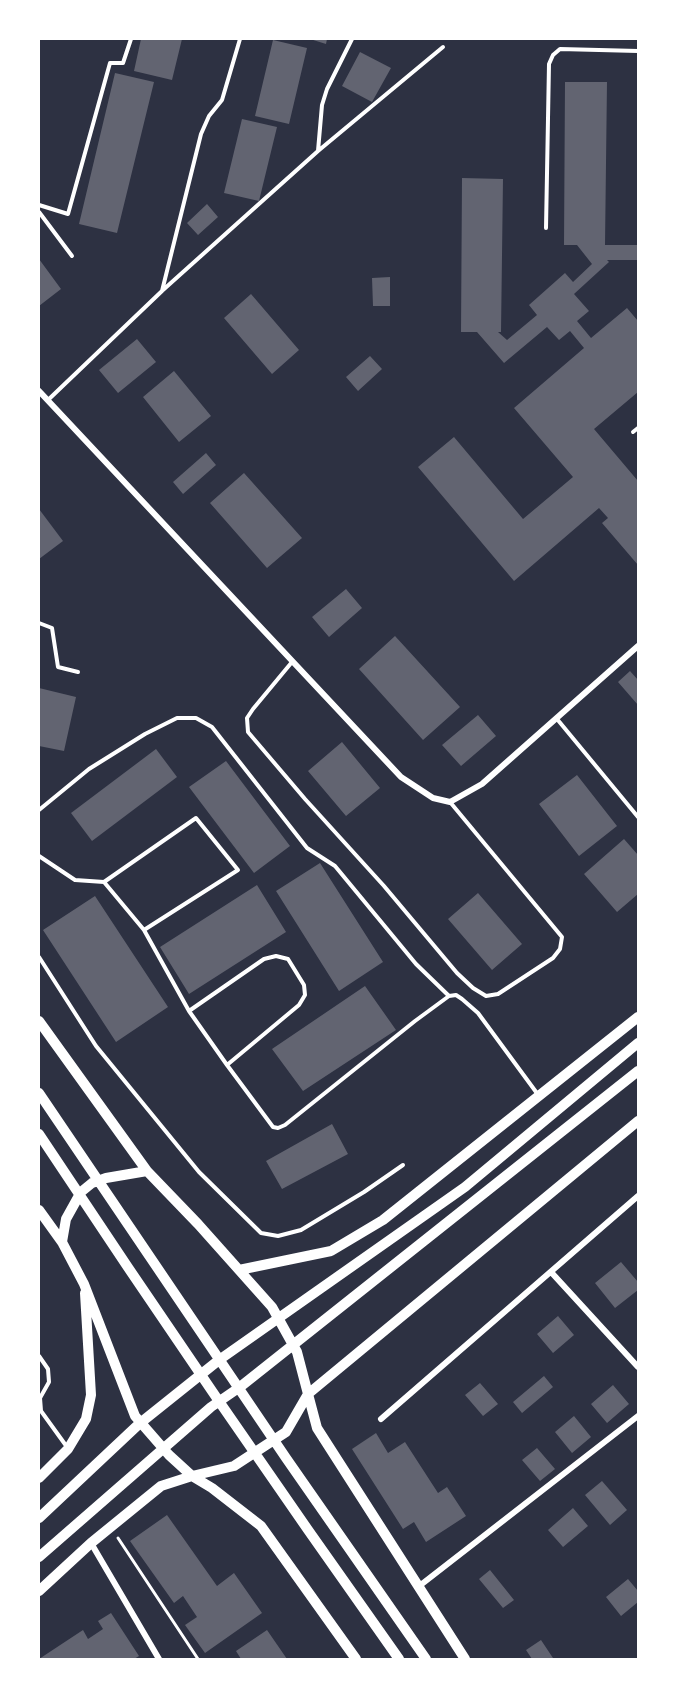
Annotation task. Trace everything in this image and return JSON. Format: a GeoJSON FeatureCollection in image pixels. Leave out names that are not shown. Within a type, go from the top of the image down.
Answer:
{"type":"FeatureCollection","features":[{"type":"Feature","properties":{"kind":"main road"},"geometry":{"type":"LineString","coordinates":[[239,1270],[331,1251],[383,1220],[638,1017]]}},
{"type":"Feature","properties":{"kind":"main road"},"geometry":{"type":"LineString","coordinates":[[39,1021],[147,1171],[272,1307],[297,1352],[317,1428],[465,1659]]}},
{"type":"Feature","properties":{"kind":"main road"},"geometry":{"type":"LineString","coordinates":[[39,1518],[140,1424],[197,1376],[465,1188],[638,1043]]}},
{"type":"Feature","properties":{"kind":"main road"},"geometry":{"type":"LineString","coordinates":[[39,1557],[211,1407],[240,1387],[638,1071]]}},
{"type":"Feature","properties":{"kind":"main road"},"geometry":{"type":"LineString","coordinates":[[39,1093],[286,1458],[426,1659]]}},
{"type":"Feature","properties":{"kind":"main road"},"geometry":{"type":"LineString","coordinates":[[39,1591],[90,1543],[161,1486],[234,1466],[286,1432],[308,1394],[638,1121]]}},
{"type":"Feature","properties":{"kind":"main road"},"geometry":{"type":"LineString","coordinates":[[39,1134],[268,1474],[399,1659]]}},
{"type":"Feature","properties":{"kind":"main road"},"geometry":{"type":"LineString","coordinates":[[62,1242],[66,1219],[81,1192],[92,1183],[106,1178],[147,1171]]}},
{"type":"Feature","properties":{"kind":"main road"},"geometry":{"type":"LineString","coordinates":[[39,1210],[62,1242],[84,1284],[135,1416],[169,1455],[192,1476],[212,1488],[261,1526],[356,1659]]}},
{"type":"Feature","properties":{"kind":"main road"},"geometry":{"type":"LineString","coordinates":[[39,1478],[68,1449],[86,1419],[91,1395],[84,1284]]}},
{"type":"Feature","properties":{"kind":"street"},"geometry":{"type":"LineString","coordinates":[[39,391],[401,777],[433,798],[450,802],[482,784],[638,646]]}},
{"type":"Feature","properties":{"kind":"street"},"geometry":{"type":"LineString","coordinates":[[381,1419],[638,1196]]}},
{"type":"Feature","properties":{"kind":"street"},"geometry":{"type":"LineString","coordinates":[[551,1272],[638,1367]]}},
{"type":"Feature","properties":{"kind":"street"},"geometry":{"type":"LineString","coordinates":[[417,1587],[638,1416]]}},
{"type":"Feature","properties":{"kind":"street"},"geometry":{"type":"LineString","coordinates":[[90,1543],[159,1659]]}},
{"type":"Feature","properties":{"kind":"lane"},"geometry":{"type":"LineString","coordinates":[[39,205],[68,214],[110,63],[123,63],[131,39]]}},
{"type":"Feature","properties":{"kind":"lane"},"geometry":{"type":"LineString","coordinates":[[162,291],[201,134],[209,116],[222,100],[240,39]]}},
{"type":"Feature","properties":{"kind":"lane"},"geometry":{"type":"LineString","coordinates":[[318,151],[321,116],[327,88],[352,39]]}},
{"type":"Feature","properties":{"kind":"lane"},"geometry":{"type":"LineString","coordinates":[[48,400],[162,291],[318,151],[443,47]]}},
{"type":"Feature","properties":{"kind":"lane"},"geometry":{"type":"LineString","coordinates":[[546,228],[549,64],[553,55],[560,49],[638,51]]}},
{"type":"Feature","properties":{"kind":"lane"},"geometry":{"type":"LineString","coordinates":[[39,212],[72,256]]}},
{"type":"Feature","properties":{"kind":"lane"},"geometry":{"type":"LineString","coordinates":[[633,432],[638,428]]}},
{"type":"Feature","properties":{"kind":"lane"},"geometry":{"type":"LineString","coordinates":[[39,623],[52,628],[58,667],[78,672]]}},
{"type":"Feature","properties":{"kind":"lane"},"geometry":{"type":"LineString","coordinates":[[292,661],[247,718],[248,732],[384,886],[457,973],[473,988],[486,996],[498,994],[553,958],[560,949],[562,937],[450,802]]}},
{"type":"Feature","properties":{"kind":"lane"},"geometry":{"type":"LineString","coordinates":[[39,810],[89,770],[145,734],[177,718],[196,718],[212,727],[307,848],[335,866],[416,964],[449,996]]}},
{"type":"Feature","properties":{"kind":"lane"},"geometry":{"type":"LineString","coordinates":[[556,718],[638,817]]}},
{"type":"Feature","properties":{"kind":"lane"},"geometry":{"type":"LineString","coordinates":[[39,856],[75,880],[104,882],[196,818],[238,870],[144,930]]}},
{"type":"Feature","properties":{"kind":"lane"},"geometry":{"type":"LineString","coordinates":[[104,882],[144,930],[189,1011],[273,1127],[278,1128],[285,1125],[415,1021],[449,996],[456,995],[478,1012],[540,1097]]}},
{"type":"Feature","properties":{"kind":"lane"},"geometry":{"type":"LineString","coordinates":[[189,1011],[264,959],[276,956],[288,959],[304,985],[305,995],[299,1005],[226,1065]]}},
{"type":"Feature","properties":{"kind":"lane"},"geometry":{"type":"LineString","coordinates":[[39,957],[96,1046],[199,1172],[261,1233],[278,1236],[301,1230],[364,1192],[403,1165]]}},
{"type":"Feature","properties":{"kind":"lane"},"geometry":{"type":"LineString","coordinates":[[39,1356],[48,1369],[49,1382],[40,1398],[41,1411],[68,1449]]}},
{"type":"Feature","properties":{"kind":"path"},"geometry":{"type":"LineString","coordinates":[[118,1538],[198,1659]]}},
{"type":"Feature","properties":{"kind":"building"},"geometry":{"type":"Polygon","coordinates":[[[141,39],[182,39],[172,80],[134,71],[141,39]]]}},
{"type":"Feature","properties":{"kind":"building"},"geometry":{"type":"Polygon","coordinates":[[[310,39],[327,39],[326,44],[310,39]]]}},
{"type":"Feature","properties":{"kind":"building"},"geometry":{"type":"Polygon","coordinates":[[[273,40],[307,48],[289,124],[255,116],[273,40]]]}},
{"type":"Feature","properties":{"kind":"building"},"geometry":{"type":"Polygon","coordinates":[[[360,52],[391,68],[372,102],[342,86],[360,52]]]}},
{"type":"Feature","properties":{"kind":"building"},"geometry":{"type":"Polygon","coordinates":[[[115,73],[154,82],[117,233],[79,224],[115,73]]]}},
{"type":"Feature","properties":{"kind":"building"},"geometry":{"type":"Polygon","coordinates":[[[565,82],[607,82],[605,245],[638,245],[638,260],[607,260],[609,262],[574,294],[589,311],[577,321],[591,338],[627,308],[638,321],[638,392],[594,429],[638,481],[638,565],[602,523],[608,518],[599,508],[514,581],[418,467],[454,437],[523,519],[573,477],[514,408],[584,348],[570,331],[559,340],[547,327],[504,363],[477,332],[461,332],[462,178],[503,179],[501,332],[498,332],[507,340],[537,315],[529,305],[565,273],[573,282],[592,264],[577,245],[564,245],[565,82]]]}},
{"type":"Feature","properties":{"kind":"building"},"geometry":{"type":"Polygon","coordinates":[[[242,119],[277,127],[259,201],[224,193],[242,119]]]}},
{"type":"Feature","properties":{"kind":"building"},"geometry":{"type":"Polygon","coordinates":[[[207,204],[218,217],[198,235],[187,223],[207,204]]]}},
{"type":"Feature","properties":{"kind":"building"},"geometry":{"type":"Polygon","coordinates":[[[39,259],[61,289],[39,306],[39,259]]]}},
{"type":"Feature","properties":{"kind":"building"},"geometry":{"type":"Polygon","coordinates":[[[390,277],[390,306],[373,306],[372,278],[390,277]]]}},
{"type":"Feature","properties":{"kind":"building"},"geometry":{"type":"Polygon","coordinates":[[[251,294],[299,350],[272,374],[224,318],[251,294]]]}},
{"type":"Feature","properties":{"kind":"building"},"geometry":{"type":"Polygon","coordinates":[[[137,339],[156,362],[118,393],[99,370],[137,339]]]}},
{"type":"Feature","properties":{"kind":"building"},"geometry":{"type":"Polygon","coordinates":[[[370,356],[382,369],[358,391],[346,377],[370,356]]]}},
{"type":"Feature","properties":{"kind":"building"},"geometry":{"type":"Polygon","coordinates":[[[174,371],[211,416],[179,442],[143,397],[174,371]]]}},
{"type":"Feature","properties":{"kind":"building"},"geometry":{"type":"Polygon","coordinates":[[[206,453],[216,465],[183,494],[173,482],[206,453]]]}},
{"type":"Feature","properties":{"kind":"building"},"geometry":{"type":"Polygon","coordinates":[[[244,473],[302,538],[267,568],[210,503],[244,473]]]}},
{"type":"Feature","properties":{"kind":"building"},"geometry":{"type":"Polygon","coordinates":[[[39,509],[63,541],[39,559],[39,509]]]}},
{"type":"Feature","properties":{"kind":"building"},"geometry":{"type":"Polygon","coordinates":[[[346,589],[362,608],[329,637],[312,617],[346,589]]]}},
{"type":"Feature","properties":{"kind":"building"},"geometry":{"type":"Polygon","coordinates":[[[395,636],[460,707],[423,740],[359,669],[395,636]]]}},
{"type":"Feature","properties":{"kind":"building"},"geometry":{"type":"Polygon","coordinates":[[[630,671],[638,680],[638,705],[618,682],[630,671]]]}},
{"type":"Feature","properties":{"kind":"building"},"geometry":{"type":"Polygon","coordinates":[[[39,688],[76,697],[64,751],[39,746],[39,688]]]}},
{"type":"Feature","properties":{"kind":"building"},"geometry":{"type":"Polygon","coordinates":[[[478,715],[496,736],[461,766],[442,745],[478,715]]]}},
{"type":"Feature","properties":{"kind":"building"},"geometry":{"type":"Polygon","coordinates":[[[342,742],[380,788],[346,816],[308,771],[342,742]]]}},
{"type":"Feature","properties":{"kind":"building"},"geometry":{"type":"Polygon","coordinates":[[[156,749],[177,777],[92,841],[71,813],[156,749]]]}},
{"type":"Feature","properties":{"kind":"building"},"geometry":{"type":"Polygon","coordinates":[[[226,761],[290,846],[254,873],[189,787],[226,761]]]}},
{"type":"Feature","properties":{"kind":"building"},"geometry":{"type":"Polygon","coordinates":[[[577,775],[617,826],[579,856],[539,804],[577,775]]]}},
{"type":"Feature","properties":{"kind":"building"},"geometry":{"type":"Polygon","coordinates":[[[624,839],[638,855],[638,894],[617,912],[584,874],[624,839]]]}},
{"type":"Feature","properties":{"kind":"building"},"geometry":{"type":"Polygon","coordinates":[[[320,863],[383,962],[339,991],[276,891],[320,863]]]}},
{"type":"Feature","properties":{"kind":"building"},"geometry":{"type":"Polygon","coordinates":[[[257,885],[286,932],[189,994],[160,947],[257,885]]]}},
{"type":"Feature","properties":{"kind":"building"},"geometry":{"type":"Polygon","coordinates":[[[478,893],[522,944],[492,970],[448,919],[478,893]]]}},
{"type":"Feature","properties":{"kind":"building"},"geometry":{"type":"Polygon","coordinates":[[[95,896],[168,1007],[116,1042],[43,930],[95,896]]]}},
{"type":"Feature","properties":{"kind":"building"},"geometry":{"type":"Polygon","coordinates":[[[365,986],[396,1030],[303,1091],[272,1049],[365,986]]]}},
{"type":"Feature","properties":{"kind":"building"},"geometry":{"type":"Polygon","coordinates":[[[332,1124],[348,1154],[282,1189],[266,1161],[332,1124]]]}},
{"type":"Feature","properties":{"kind":"building"},"geometry":{"type":"Polygon","coordinates":[[[621,1262],[638,1282],[638,1290],[615,1308],[595,1283],[621,1262]]]}},
{"type":"Feature","properties":{"kind":"building"},"geometry":{"type":"Polygon","coordinates":[[[558,1316],[574,1335],[553,1353],[537,1334],[558,1316]]]}},
{"type":"Feature","properties":{"kind":"building"},"geometry":{"type":"Polygon","coordinates":[[[544,1376],[553,1387],[522,1413],[513,1402],[544,1376]]]}},
{"type":"Feature","properties":{"kind":"building"},"geometry":{"type":"Polygon","coordinates":[[[480,1383],[498,1404],[483,1416],[465,1395],[480,1383]]]}},
{"type":"Feature","properties":{"kind":"building"},"geometry":{"type":"Polygon","coordinates":[[[613,1385],[629,1404],[607,1423],[591,1404],[613,1385]]]}},
{"type":"Feature","properties":{"kind":"building"},"geometry":{"type":"Polygon","coordinates":[[[574,1416],[591,1437],[572,1453],[555,1432],[574,1416]]]}},
{"type":"Feature","properties":{"kind":"building"},"geometry":{"type":"Polygon","coordinates":[[[376,1433],[388,1453],[405,1442],[438,1493],[447,1487],[466,1516],[426,1542],[414,1522],[403,1529],[352,1449],[376,1433]]]}},
{"type":"Feature","properties":{"kind":"building"},"geometry":{"type":"Polygon","coordinates":[[[537,1448],[555,1469],[540,1481],[522,1460],[537,1448]]]}},
{"type":"Feature","properties":{"kind":"building"},"geometry":{"type":"Polygon","coordinates":[[[602,1481],[627,1510],[610,1525],[585,1495],[602,1481]]]}},
{"type":"Feature","properties":{"kind":"building"},"geometry":{"type":"Polygon","coordinates":[[[573,1508],[588,1526],[563,1547],[548,1530],[573,1508]]]}},
{"type":"Feature","properties":{"kind":"building"},"geometry":{"type":"Polygon","coordinates":[[[167,1515],[217,1586],[234,1573],[262,1613],[205,1653],[185,1625],[197,1617],[183,1596],[174,1603],[130,1541],[167,1515]]]}},
{"type":"Feature","properties":{"kind":"building"},"geometry":{"type":"Polygon","coordinates":[[[490,1570],[514,1600],[503,1608],[479,1579],[490,1570]]]}},
{"type":"Feature","properties":{"kind":"building"},"geometry":{"type":"Polygon","coordinates":[[[628,1579],[638,1591],[638,1602],[621,1616],[606,1597],[628,1579]]]}},
{"type":"Feature","properties":{"kind":"building"},"geometry":{"type":"Polygon","coordinates":[[[111,1613],[139,1656],[134,1659],[39,1659],[83,1630],[88,1639],[103,1629],[98,1621],[111,1613]]]}},
{"type":"Feature","properties":{"kind":"building"},"geometry":{"type":"Polygon","coordinates":[[[267,1630],[287,1659],[241,1659],[236,1651],[267,1630]]]}},
{"type":"Feature","properties":{"kind":"building"},"geometry":{"type":"Polygon","coordinates":[[[541,1640],[552,1659],[532,1659],[526,1650],[541,1640]]]}}]}
